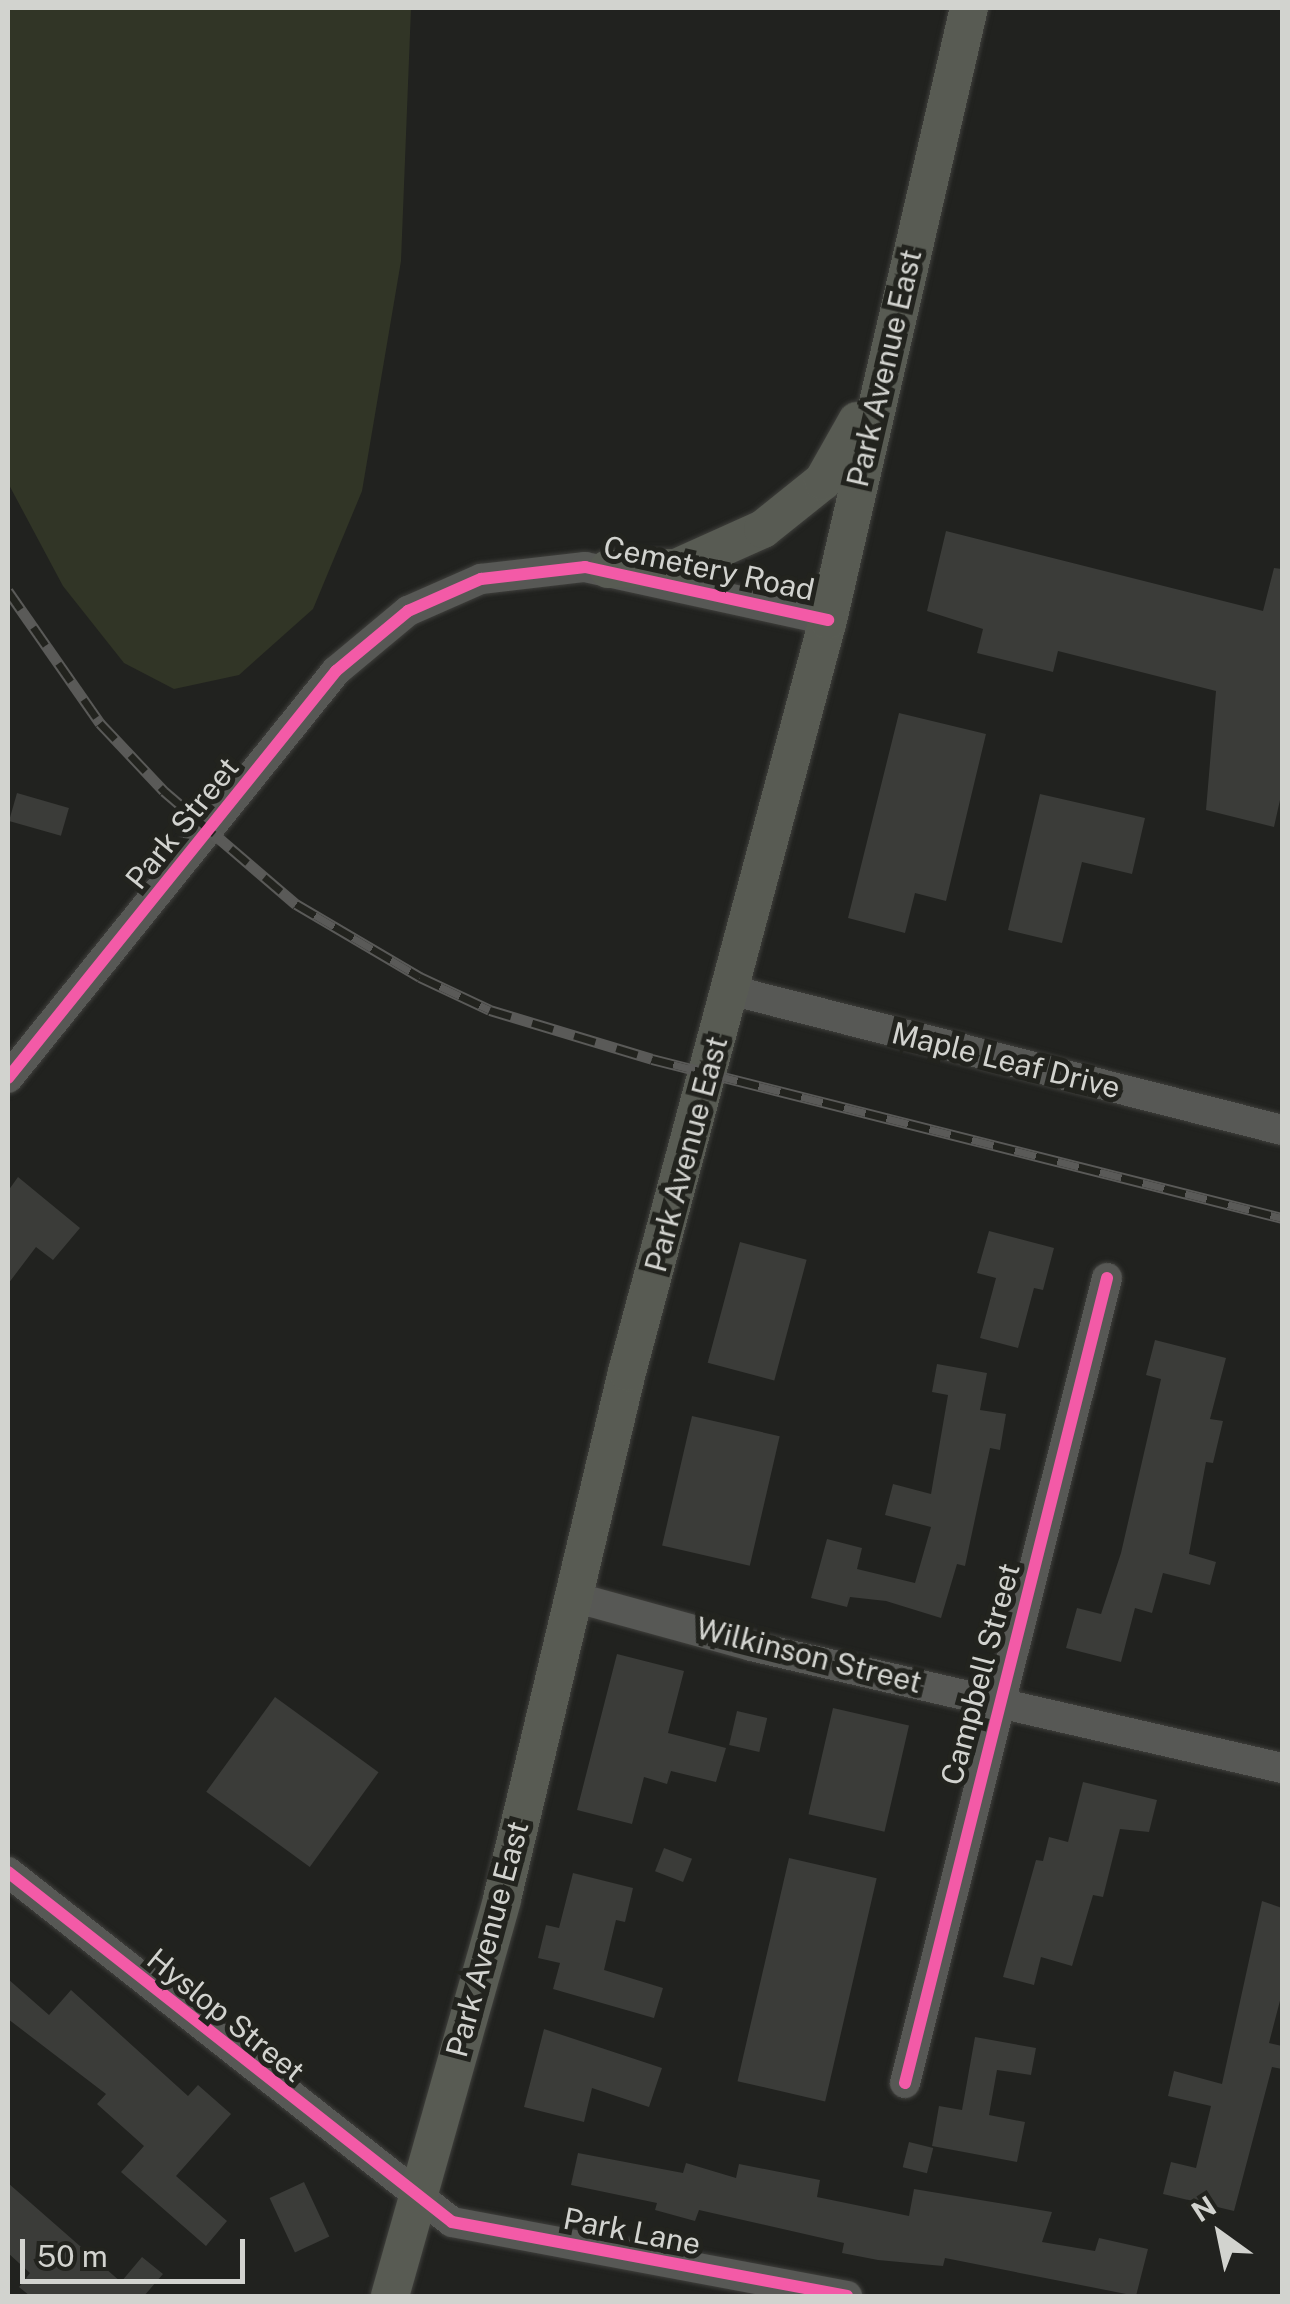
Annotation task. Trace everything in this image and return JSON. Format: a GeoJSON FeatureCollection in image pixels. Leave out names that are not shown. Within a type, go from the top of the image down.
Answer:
{"type":"FeatureCollection","features":[{"type":"Feature","properties":{"kind":"main road","name":"Park Avenue East"},"geometry":{"type":"LineString","coordinates":[[390,2296],[414,2198],[502,1899],[570,1596],[828,620],[893,320],[969,8]]}},
{"type":"Feature","properties":{"kind":"main road"},"geometry":{"type":"LineString","coordinates":[[608,569],[676,568],[706,558],[796,506],[848,448],[893,320]]}},
{"type":"Feature","properties":{"kind":"street","name":"Cemetery Road"},"geometry":{"type":"LineString","coordinates":[[408,611],[446,591],[512,572],[608,569],[828,620]]}},
{"type":"Feature","properties":{"kind":"street","name":"Park Street"},"geometry":{"type":"LineString","coordinates":[[8,1078],[336,672],[408,611]]}},
{"type":"Feature","properties":{"kind":"street","name":"Maple Leaf Drive"},"geometry":{"type":"LineString","coordinates":[[730,990],[1282,1130]]}},
{"type":"Feature","properties":{"kind":"street","name":"Campbell Street"},"geometry":{"type":"LineString","coordinates":[[905,2084],[998,1700],[1107,1278]]}},
{"type":"Feature","properties":{"kind":"street","name":"Wilkinson Street"},"geometry":{"type":"LineString","coordinates":[[570,1596],[752,1646],[1282,1768]]}},
{"type":"Feature","properties":{"kind":"street","name":"Hyslop Street"},"geometry":{"type":"LineString","coordinates":[[8,1872],[414,2198]]}},
{"type":"Feature","properties":{"kind":"street","name":"Park Lane"},"geometry":{"type":"LineString","coordinates":[[414,2198],[452,2222],[847,2296]]}},
{"type":"Feature","properties":{"kind":"green space"},"geometry":{"type":"Polygon","coordinates":[[[8,8],[411,8],[401,261],[362,491],[313,609],[239,675],[174,689],[124,663],[63,586],[8,483],[8,8]]]}},
{"type":"Feature","properties":{"kind":"building"},"geometry":{"type":"Polygon","coordinates":[[[946,531],[1263,611],[1274,568],[1282,569],[1282,791],[1274,827],[1206,810],[1216,691],[1058,651],[1053,672],[977,653],[983,629],[927,611],[946,531]]]}},
{"type":"Feature","properties":{"kind":"building"},"geometry":{"type":"Polygon","coordinates":[[[899,713],[986,734],[946,901],[915,893],[905,933],[848,918],[899,713]]]}},
{"type":"Feature","properties":{"kind":"building"},"geometry":{"type":"Polygon","coordinates":[[[17,793],[69,808],[61,836],[9,821],[17,793]]]}},
{"type":"Feature","properties":{"kind":"building"},"geometry":{"type":"Polygon","coordinates":[[[1040,794],[1145,818],[1132,874],[1082,862],[1062,943],[1008,930],[1040,794]]]}},
{"type":"Feature","properties":{"kind":"building"},"geometry":{"type":"Polygon","coordinates":[[[18,1177],[80,1228],[53,1260],[36,1247],[8,1284],[8,1191],[18,1177]]]}},
{"type":"Feature","properties":{"kind":"building"},"geometry":{"type":"Polygon","coordinates":[[[989,1231],[1054,1248],[1043,1290],[1034,1288],[1018,1348],[980,1338],[996,1278],[977,1273],[989,1231]]]}},
{"type":"Feature","properties":{"kind":"building"},"geometry":{"type":"Polygon","coordinates":[[[740,1242],[807,1260],[774,1381],[708,1363],[740,1242]]]}},
{"type":"Feature","properties":{"kind":"building"},"geometry":{"type":"Polygon","coordinates":[[[1155,1340],[1226,1358],[1210,1419],[1223,1421],[1213,1463],[1206,1462],[1189,1554],[1216,1562],[1210,1585],[1163,1573],[1152,1613],[1135,1608],[1121,1662],[1066,1648],[1077,1608],[1101,1614],[1121,1553],[1161,1379],[1146,1375],[1155,1340]]]}},
{"type":"Feature","properties":{"kind":"building"},"geometry":{"type":"Polygon","coordinates":[[[937,1364],[987,1373],[980,1410],[1006,1414],[1000,1450],[990,1448],[965,1566],[957,1564],[941,1618],[886,1601],[850,1597],[847,1607],[811,1598],[827,1539],[862,1548],[857,1569],[915,1583],[931,1527],[885,1515],[893,1484],[931,1494],[948,1395],[932,1392],[937,1364]]]}},
{"type":"Feature","properties":{"kind":"building"},"geometry":{"type":"Polygon","coordinates":[[[692,1416],[780,1436],[750,1566],[662,1546],[692,1416]]]}},
{"type":"Feature","properties":{"kind":"building"},"geometry":{"type":"Polygon","coordinates":[[[617,1654],[684,1671],[668,1733],[726,1748],[716,1782],[671,1771],[667,1784],[644,1777],[632,1824],[577,1810],[617,1654]]]}},
{"type":"Feature","properties":{"kind":"building"},"geometry":{"type":"Polygon","coordinates":[[[275,1697],[379,1772],[310,1867],[206,1792],[275,1697]]]}},
{"type":"Feature","properties":{"kind":"building"},"geometry":{"type":"Polygon","coordinates":[[[833,1708],[909,1726],[884,1832],[808,1814],[833,1708]]]}},
{"type":"Feature","properties":{"kind":"building"},"geometry":{"type":"Polygon","coordinates":[[[737,1711],[767,1718],[759,1752],[729,1745],[737,1711]]]}},
{"type":"Feature","properties":{"kind":"building"},"geometry":{"type":"Polygon","coordinates":[[[1083,1782],[1157,1800],[1149,1832],[1120,1829],[1103,1897],[1093,1895],[1072,1966],[1041,1957],[1034,1985],[1003,1977],[1036,1860],[1043,1861],[1049,1837],[1068,1842],[1083,1782]]]}},
{"type":"Feature","properties":{"kind":"building"},"geometry":{"type":"Polygon","coordinates":[[[664,1848],[692,1859],[683,1882],[655,1871],[664,1848]]]}},
{"type":"Feature","properties":{"kind":"building"},"geometry":{"type":"Polygon","coordinates":[[[789,1858],[877,1878],[825,2101],[737,2081],[789,1858]]]}},
{"type":"Feature","properties":{"kind":"building"},"geometry":{"type":"Polygon","coordinates":[[[573,1873],[633,1888],[625,1922],[616,1920],[604,1970],[663,1988],[654,2018],[553,1989],[560,1963],[538,1958],[546,1925],[559,1928],[573,1873]]]}},
{"type":"Feature","properties":{"kind":"building"},"geometry":{"type":"Polygon","coordinates":[[[1262,1901],[1282,1908],[1282,1993],[1269,2043],[1282,2046],[1282,2069],[1272,2067],[1234,2211],[1163,2194],[1171,2162],[1196,2168],[1211,2106],[1168,2096],[1174,2071],[1222,2084],[1262,1901]]]}},
{"type":"Feature","properties":{"kind":"building"},"geometry":{"type":"Polygon","coordinates":[[[8,1979],[49,2015],[71,1990],[188,2096],[198,2085],[231,2114],[176,2176],[227,2221],[206,2246],[121,2172],[144,2146],[97,2104],[106,2094],[8,2019],[8,1979]]]}},
{"type":"Feature","properties":{"kind":"building"},"geometry":{"type":"Polygon","coordinates":[[[544,2029],[662,2068],[649,2107],[592,2088],[584,2122],[524,2107],[544,2029]]]}},
{"type":"Feature","properties":{"kind":"building"},"geometry":{"type":"Polygon","coordinates":[[[975,2037],[1036,2048],[1031,2075],[997,2070],[989,2115],[1025,2122],[1017,2162],[932,2146],[939,2106],[962,2110],[975,2037]]]}},
{"type":"Feature","properties":{"kind":"building"},"geometry":{"type":"Polygon","coordinates":[[[909,2142],[933,2148],[927,2173],[903,2167],[909,2142]]]}},
{"type":"Feature","properties":{"kind":"building"},"geometry":{"type":"Polygon","coordinates":[[[578,2153],[683,2173],[686,2163],[736,2178],[739,2164],[820,2180],[817,2197],[909,2216],[914,2189],[1052,2212],[1042,2242],[1095,2251],[1099,2238],[1148,2249],[1136,2296],[945,2258],[943,2266],[878,2260],[842,2253],[844,2243],[699,2210],[695,2221],[655,2210],[657,2203],[571,2185],[578,2153]]]}},
{"type":"Feature","properties":{"kind":"building"},"geometry":{"type":"Polygon","coordinates":[[[304,2182],[329,2236],[295,2252],[270,2198],[304,2182]]]}},
{"type":"Feature","properties":{"kind":"building"},"geometry":{"type":"Polygon","coordinates":[[[8,2183],[121,2282],[142,2257],[163,2274],[144,2296],[30,2296],[19,2287],[30,2273],[8,2253],[8,2183]]]}},
{"type":"Feature","properties":{"kind":"railway"},"geometry":{"type":"LineString","coordinates":[[8,591],[100,723],[164,791],[296,904],[420,977],[490,1010],[652,1059],[1282,1218]]}},
{"type":"Feature","properties":{"kind":"cycle path"},"geometry":{"type":"LineString","coordinates":[[8,1078],[336,671],[408,611],[481,579],[585,567],[828,620]]}},
{"type":"Feature","properties":{"kind":"cycle path"},"geometry":{"type":"LineString","coordinates":[[905,2083],[1107,1278]]}},
{"type":"Feature","properties":{"kind":"cycle path"},"geometry":{"type":"LineString","coordinates":[[8,1872],[452,2222],[847,2296]]}}]}
